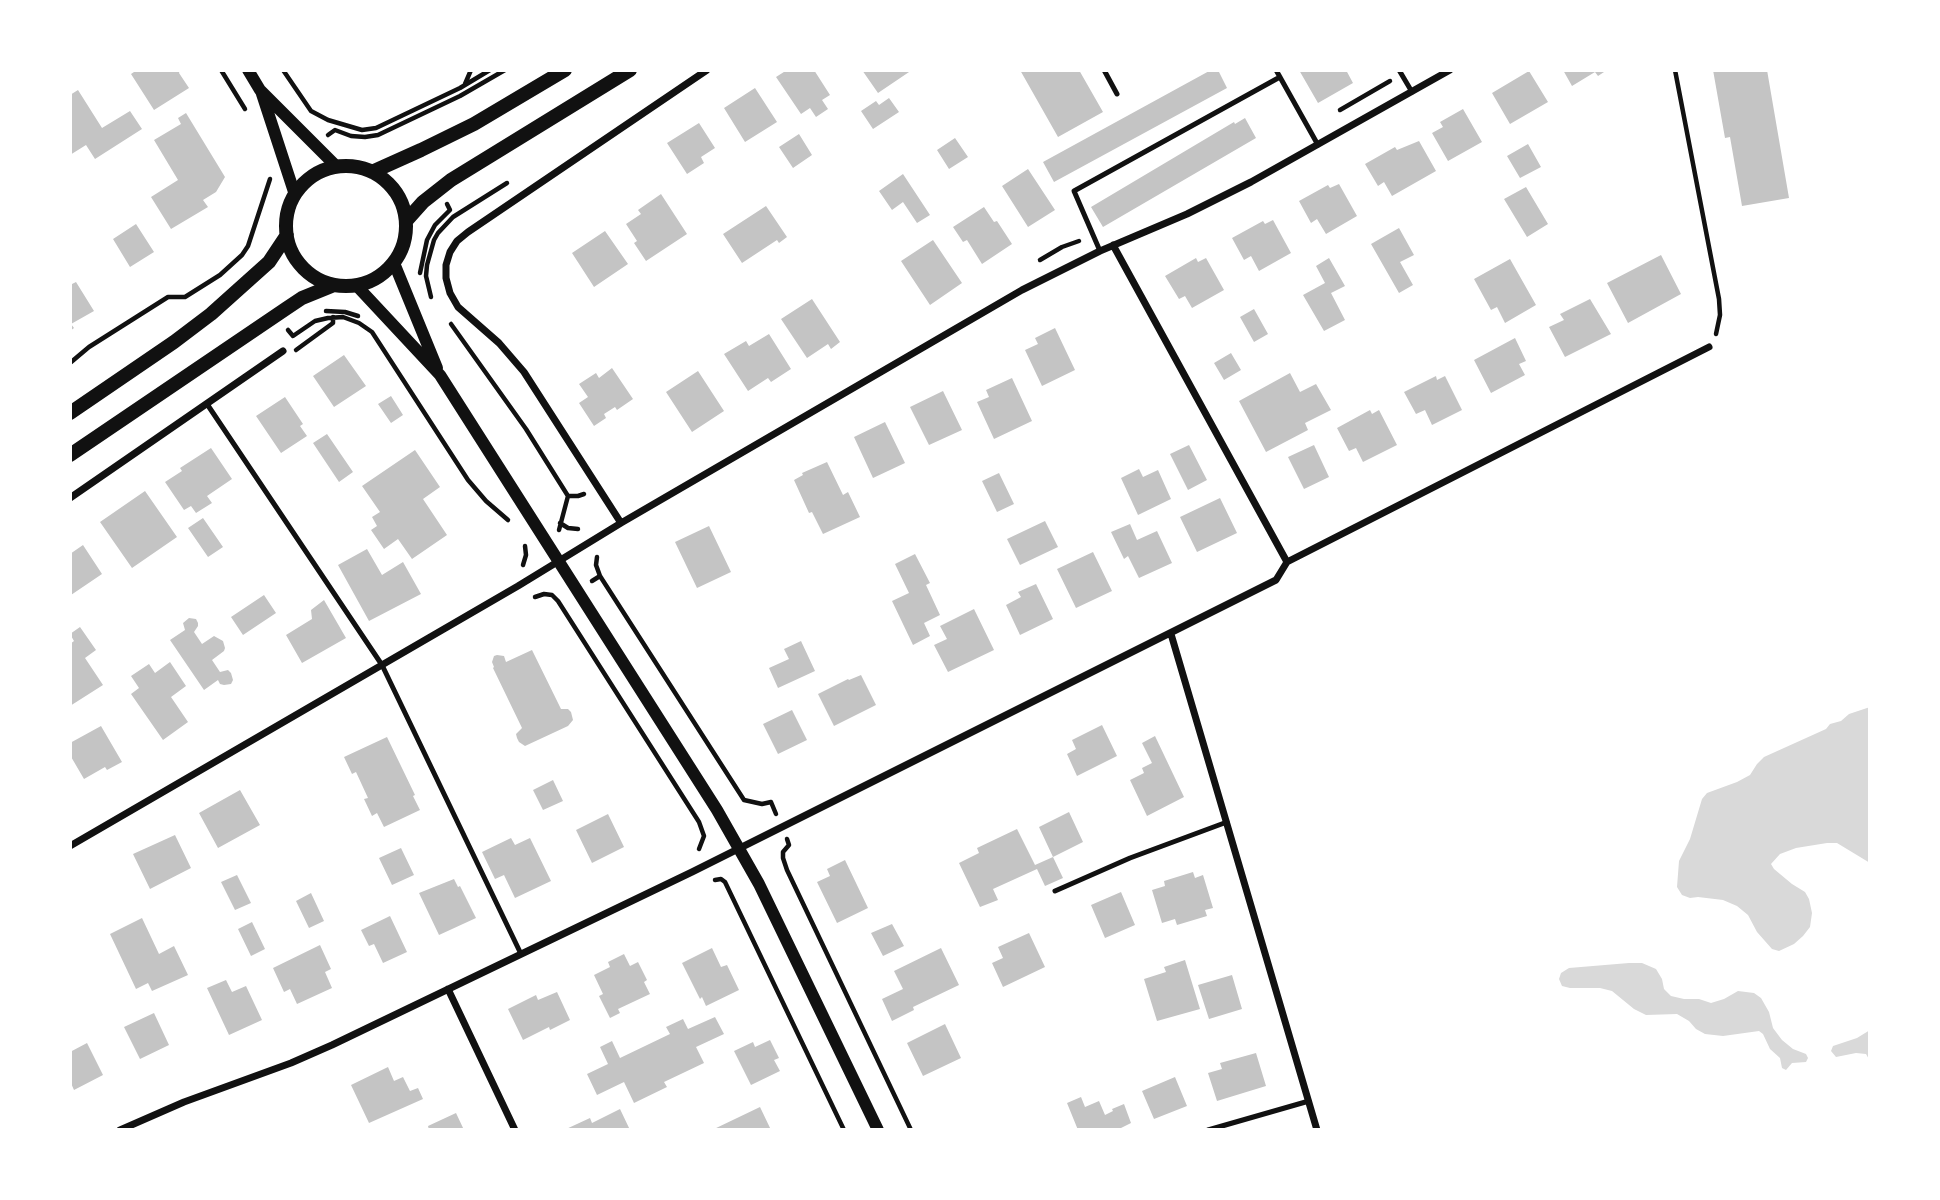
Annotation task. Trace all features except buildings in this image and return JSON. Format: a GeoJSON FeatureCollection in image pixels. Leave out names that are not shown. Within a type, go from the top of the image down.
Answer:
{"type":"FeatureCollection","features":[{"type":"Feature","properties":{"kind":"main road"},"geometry":{"type":"LineString","coordinates":[[372,172],[474,124],[565,70]]}},
{"type":"Feature","properties":{"kind":"main road"},"geometry":{"type":"LineString","coordinates":[[406,221],[439,188],[630,70]]}},
{"type":"Feature","properties":{"kind":"main road"},"geometry":{"type":"LineString","coordinates":[[337,167],[354,167],[372,172],[396,192],[403,206],[406,236],[401,250],[394,263],[370,281],[356,285],[334,285],[317,279],[302,267],[292,252],[287,234],[286,221],[295,195],[319,173],[337,167]]}},
{"type":"Feature","properties":{"kind":"main road"},"geometry":{"type":"LineString","coordinates":[[70,413],[211,314],[264,268],[287,234]]}},
{"type":"Feature","properties":{"kind":"main road"},"geometry":{"type":"LineString","coordinates":[[70,455],[302,298],[334,285]]}},
{"type":"Feature","properties":{"kind":"street"},"geometry":{"type":"LineString","coordinates":[[247,70],[260,90],[337,167]]}},
{"type":"Feature","properties":{"kind":"street"},"geometry":{"type":"LineString","coordinates":[[621,523],[524,372],[499,343],[458,307],[450,293],[446,265],[457,241],[468,232],[707,70]]}},
{"type":"Feature","properties":{"kind":"street"},"geometry":{"type":"LineString","coordinates":[[70,846],[1022,290],[1100,251],[1216,200],[1450,70]]}},
{"type":"Feature","properties":{"kind":"street"},"geometry":{"type":"LineString","coordinates":[[260,90],[295,195]]}},
{"type":"Feature","properties":{"kind":"street"},"geometry":{"type":"LineString","coordinates":[[1113,245],[1287,562]]}},
{"type":"Feature","properties":{"kind":"street"},"geometry":{"type":"LineString","coordinates":[[394,263],[440,375],[740,848],[877,1130]]}},
{"type":"Feature","properties":{"kind":"street"},"geometry":{"type":"LineString","coordinates":[[356,285],[440,375]]}},
{"type":"Feature","properties":{"kind":"street"},"geometry":{"type":"LineString","coordinates":[[120,1130],[184,1102],[291,1063],[740,848],[1276,580],[1287,562],[1709,347]]}},
{"type":"Feature","properties":{"kind":"street"},"geometry":{"type":"LineString","coordinates":[[70,498],[283,351]]}},
{"type":"Feature","properties":{"kind":"street"},"geometry":{"type":"LineString","coordinates":[[1171,634],[1317,1130]]}},
{"type":"Feature","properties":{"kind":"street"},"geometry":{"type":"LineString","coordinates":[[448,989],[516,1130]]}},
{"type":"Feature","properties":{"kind":"lane"},"geometry":{"type":"LineString","coordinates":[[1104,70],[1117,94]]}},
{"type":"Feature","properties":{"kind":"lane"},"geometry":{"type":"LineString","coordinates":[[1276,70],[1318,145]]}},
{"type":"Feature","properties":{"kind":"lane"},"geometry":{"type":"LineString","coordinates":[[1399,70],[1412,92]]}},
{"type":"Feature","properties":{"kind":"lane"},"geometry":{"type":"LineString","coordinates":[[1100,251],[1074,191],[1280,78]]}},
{"type":"Feature","properties":{"kind":"lane"},"geometry":{"type":"LineString","coordinates":[[207,404],[382,665],[521,954]]}},
{"type":"Feature","properties":{"kind":"lane"},"geometry":{"type":"LineString","coordinates":[[1055,891],[1130,858],[1227,822]]}},
{"type":"Feature","properties":{"kind":"lane"},"geometry":{"type":"LineString","coordinates":[[1208,1130],[1309,1101]]}},
{"type":"Feature","properties":{"kind":"path"},"geometry":{"type":"LineString","coordinates":[[283,70],[311,111],[328,120],[362,130],[376,128],[465,85],[489,70]]}},
{"type":"Feature","properties":{"kind":"path"},"geometry":{"type":"LineString","coordinates":[[465,85],[471,70]]}},
{"type":"Feature","properties":{"kind":"path"},"geometry":{"type":"LineString","coordinates":[[324,137],[335,130],[365,137],[378,135],[460,96],[505,70]]}},
{"type":"Feature","properties":{"kind":"path"},"geometry":{"type":"LineString","coordinates":[[1675,70],[1719,299],[1718,330],[1709,347]]}},
{"type":"Feature","properties":{"kind":"path"},"geometry":{"type":"LineString","coordinates":[[416,109],[424,124]]}},
{"type":"Feature","properties":{"kind":"path"},"geometry":{"type":"LineString","coordinates":[[70,363],[89,347],[168,297],[185,297],[220,275],[242,255],[248,246],[272,171]]}},
{"type":"Feature","properties":{"kind":"path"},"geometry":{"type":"LineString","coordinates":[[461,202],[467,213]]}},
{"type":"Feature","properties":{"kind":"path"},"geometry":{"type":"LineString","coordinates":[[421,287],[421,264],[427,240],[435,225],[450,210],[447,203]]}},
{"type":"Feature","properties":{"kind":"path"},"geometry":{"type":"LineString","coordinates":[[425,301],[433,303]]}},
{"type":"Feature","properties":{"kind":"path"},"geometry":{"type":"LineString","coordinates":[[321,312],[345,312],[363,318],[378,329]]}},
{"type":"Feature","properties":{"kind":"path"},"geometry":{"type":"LineString","coordinates":[[443,314],[526,429],[568,496],[559,530],[546,542]]}},
{"type":"Feature","properties":{"kind":"path"},"geometry":{"type":"LineString","coordinates":[[288,330],[293,336],[316,321],[333,317],[351,320],[372,332],[468,480],[516,529]]}},
{"type":"Feature","properties":{"kind":"path"},"geometry":{"type":"LineString","coordinates":[[283,351],[287,357],[333,323],[333,317]]}},
{"type":"Feature","properties":{"kind":"path"},"geometry":{"type":"LineString","coordinates":[[554,524],[557,522],[573,530],[587,524]]}},
{"type":"Feature","properties":{"kind":"path"},"geometry":{"type":"LineString","coordinates":[[517,569],[523,564],[526,555],[523,542],[528,539]]}},
{"type":"Feature","properties":{"kind":"path"},"geometry":{"type":"LineString","coordinates":[[605,551],[596,557],[600,576],[744,800],[762,804],[771,802],[777,816]]}},
{"type":"Feature","properties":{"kind":"path"},"geometry":{"type":"LineString","coordinates":[[592,581],[600,576]]}},
{"type":"Feature","properties":{"kind":"path"},"geometry":{"type":"LineString","coordinates":[[526,601],[544,594],[560,600],[699,822],[704,836],[695,853]]}},
{"type":"Feature","properties":{"kind":"path"},"geometry":{"type":"LineString","coordinates":[[732,800],[741,795]]}},
{"type":"Feature","properties":{"kind":"path"},"geometry":{"type":"LineString","coordinates":[[787,839],[789,845],[783,852],[787,870],[911,1130]]}},
{"type":"Feature","properties":{"kind":"path"},"geometry":{"type":"LineString","coordinates":[[776,876],[787,870]]}},
{"type":"Feature","properties":{"kind":"path"},"geometry":{"type":"LineString","coordinates":[[706,883],[721,879],[725,882],[844,1130]]}},
{"type":"Feature","properties":{"kind":"path"},"geometry":{"type":"LineString","coordinates":[[733,898],[744,892]]}},
{"type":"Feature","properties":{"kind":"shaded area"},"geometry":{"type":"Polygon","coordinates":[[[1870,707],[1870,863],[1837,843],[1827,843],[1796,848],[1780,854],[1771,864],[1805,892],[1809,899],[1812,913],[1810,927],[1803,936],[1779,951],[1772,949],[1757,932],[1748,915],[1737,906],[1723,900],[1682,895],[1677,887],[1679,861],[1690,839],[1702,799],[1707,793],[1750,775],[1764,757],[1826,729],[1849,714],[1870,707]]]}},
{"type":"Feature","properties":{"kind":"shaded area"},"geometry":{"type":"Polygon","coordinates":[[[1642,963],[1656,969],[1664,989],[1671,996],[1711,1003],[1738,991],[1754,993],[1761,998],[1769,1012],[1773,1028],[1782,1040],[1793,1049],[1806,1054],[1806,1062],[1792,1063],[1786,1070],[1782,1068],[1780,1058],[1770,1049],[1759,1031],[1723,1036],[1705,1034],[1677,1014],[1646,1015],[1612,991],[1600,988],[1570,988],[1562,986],[1559,979],[1561,973],[1569,968],[1642,963]]]}},
{"type":"Feature","properties":{"kind":"shaded area"},"geometry":{"type":"Polygon","coordinates":[[[1870,1030],[1870,1061],[1866,1054],[1836,1057],[1831,1051],[1833,1046],[1857,1038],[1870,1030]]]}}]}
